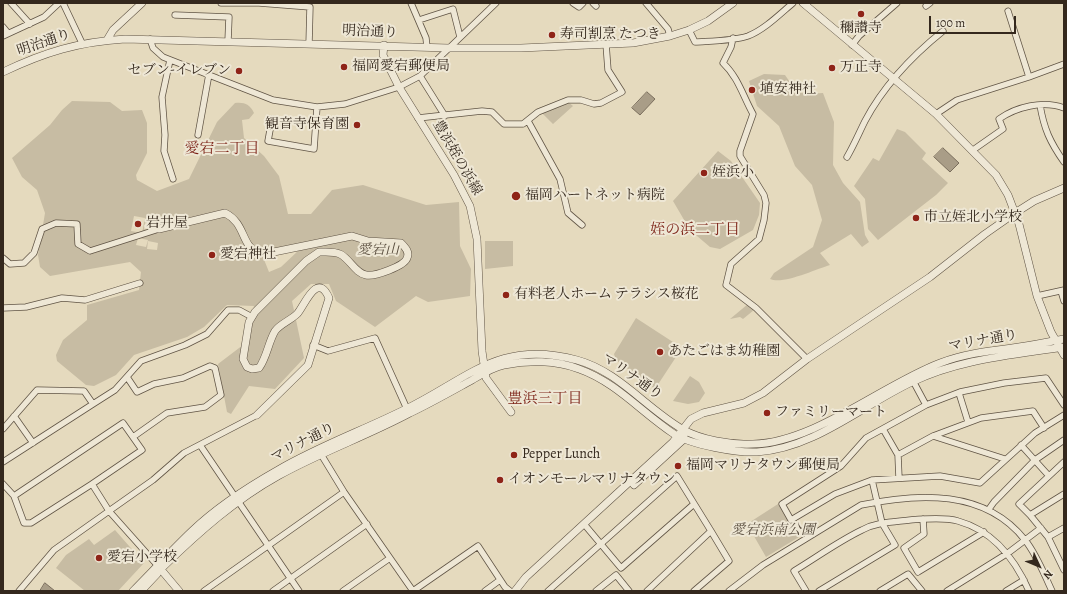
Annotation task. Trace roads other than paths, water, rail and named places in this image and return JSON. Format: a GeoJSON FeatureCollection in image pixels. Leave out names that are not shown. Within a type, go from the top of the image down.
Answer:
{"type":"FeatureCollection","features":[{"type":"Feature","properties":{"kind":"street"},"geometry":{"type":"LineString","coordinates":[[11,3],[30,24]]}},
{"type":"Feature","properties":{"kind":"street"},"geometry":{"type":"LineString","coordinates":[[3,27],[6,34],[30,24],[44,17],[60,3]]}},
{"type":"Feature","properties":{"kind":"street"},"geometry":{"type":"LineString","coordinates":[[63,3],[82,43]]}},
{"type":"Feature","properties":{"kind":"street"},"geometry":{"type":"LineString","coordinates":[[107,40],[113,30],[142,3]]}},
{"type":"Feature","properties":{"kind":"street"},"geometry":{"type":"LineString","coordinates":[[221,3],[258,3],[310,7],[309,44]]}},
{"type":"Feature","properties":{"kind":"street"},"geometry":{"type":"LineString","coordinates":[[411,3],[426,38],[427,47]]}},
{"type":"Feature","properties":{"kind":"street"},"geometry":{"type":"LineString","coordinates":[[150,39],[156,52],[170,60],[273,100],[317,107],[345,104],[399,87],[420,76],[441,58],[460,37],[496,3]]}},
{"type":"Feature","properties":{"kind":"street"},"geometry":{"type":"LineString","coordinates":[[573,3],[579,7],[583,3]]}},
{"type":"Feature","properties":{"kind":"street"},"geometry":{"type":"LineString","coordinates":[[646,3],[668,29],[670,36]]}},
{"type":"Feature","properties":{"kind":"street","name":"明治通り"},"geometry":{"type":"LineString","coordinates":[[3,72],[51,51],[82,43],[107,40],[150,39],[449,48],[521,48],[633,43],[670,36],[689,30],[708,21],[733,3]]}},
{"type":"Feature","properties":{"kind":"street"},"geometry":{"type":"LineString","coordinates":[[689,30],[695,42],[716,41],[747,36],[761,28],[793,3]]}},
{"type":"Feature","properties":{"kind":"street"},"geometry":{"type":"LineString","coordinates":[[803,3],[936,114],[973,150],[1003,185],[1015,213],[1037,296],[1056,341],[1062,347],[1064,355]]}},
{"type":"Feature","properties":{"kind":"street"},"geometry":{"type":"LineString","coordinates":[[852,45],[859,36],[897,3]]}},
{"type":"Feature","properties":{"kind":"street"},"geometry":{"type":"LineString","coordinates":[[419,20],[453,9],[460,37]]}},
{"type":"Feature","properties":{"kind":"street"},"geometry":{"type":"LineString","coordinates":[[1008,11],[1029,77]]}},
{"type":"Feature","properties":{"kind":"street"},"geometry":{"type":"LineString","coordinates":[[176,15],[229,17],[228,41]]}},
{"type":"Feature","properties":{"kind":"street"},"geometry":{"type":"LineString","coordinates":[[847,157],[865,121],[894,79],[917,53],[943,31]]}},
{"type":"Feature","properties":{"kind":"street"},"geometry":{"type":"LineString","coordinates":[[733,38],[731,47],[723,62],[734,73],[744,98],[753,114],[740,151],[740,156],[764,195],[766,203],[764,220],[759,239],[731,264],[726,285],[756,308],[807,359]]}},
{"type":"Feature","properties":{"kind":"street"},"geometry":{"type":"LineString","coordinates":[[418,118],[482,111],[492,112],[504,124],[523,124],[538,112],[568,100],[581,100],[594,104],[601,103],[622,92],[608,70],[606,44]]}},
{"type":"Feature","properties":{"kind":"street","name":"豊浜姪の浜線"},"geometry":{"type":"LineString","coordinates":[[384,45],[383,55],[399,87],[461,186],[472,213],[477,239],[485,373]]}},
{"type":"Feature","properties":{"kind":"street"},"geometry":{"type":"LineString","coordinates":[[170,60],[162,98],[165,135],[164,152],[173,180]]}},
{"type":"Feature","properties":{"kind":"street"},"geometry":{"type":"LineString","coordinates":[[936,114],[957,100],[1064,64]]}},
{"type":"Feature","properties":{"kind":"street"},"geometry":{"type":"LineString","coordinates":[[198,135],[209,74]]}},
{"type":"Feature","properties":{"kind":"street"},"geometry":{"type":"LineString","coordinates":[[420,76],[445,116]]}},
{"type":"Feature","properties":{"kind":"street"},"geometry":{"type":"LineString","coordinates":[[973,150],[1003,129],[999,119],[1010,111],[1040,105],[1058,105],[1064,108]]}},
{"type":"Feature","properties":{"kind":"street"},"geometry":{"type":"LineString","coordinates":[[1040,105],[1044,126],[1052,144],[1064,162]]}},
{"type":"Feature","properties":{"kind":"street"},"geometry":{"type":"LineString","coordinates":[[272,119],[268,141],[314,149],[317,107]]}},
{"type":"Feature","properties":{"kind":"street"},"geometry":{"type":"LineString","coordinates":[[528,121],[560,179],[568,213],[582,224]]}},
{"type":"Feature","properties":{"kind":"street"},"geometry":{"type":"LineString","coordinates":[[519,591],[533,574],[673,442],[691,419],[703,413],[744,403],[763,393],[807,359],[930,277],[985,234],[1015,213],[1034,201],[1064,188]]}},
{"type":"Feature","properties":{"kind":"street"},"geometry":{"type":"LineString","coordinates":[[3,258],[10,264],[24,264],[34,253],[42,229],[56,222],[77,224],[78,244],[90,251],[159,229],[225,213],[233,217],[240,226],[248,243],[257,252],[269,253],[352,236],[368,241],[401,242],[406,248],[408,254],[407,260],[402,266],[367,276],[361,273],[340,254],[319,252],[306,261],[252,317],[249,322],[243,359],[247,367],[252,369],[259,368],[264,361],[276,330],[299,312],[310,292],[317,289],[326,292],[329,298],[313,345],[308,365],[256,415],[184,453],[153,480],[54,550],[19,591]]}},
{"type":"Feature","properties":{"kind":"street"},"geometry":{"type":"LineString","coordinates":[[3,308],[26,307],[62,298],[85,300],[140,283]]}},
{"type":"Feature","properties":{"kind":"street"},"geometry":{"type":"LineString","coordinates":[[1037,296],[1062,290],[1064,301]]}},
{"type":"Feature","properties":{"kind":"street"},"geometry":{"type":"LineString","coordinates":[[3,462],[115,390],[140,361],[185,345],[207,334],[228,310],[239,310],[252,317]]}},
{"type":"Feature","properties":{"kind":"street"},"geometry":{"type":"LineString","coordinates":[[313,345],[328,350],[375,338],[408,408]]}},
{"type":"Feature","properties":{"kind":"street","name":"マリナ通り"},"geometry":{"type":"LineString","coordinates":[[319,452],[408,408],[484,364],[526,354],[552,354],[579,360],[598,368],[616,379],[683,430],[715,440],[736,444],[756,444],[778,441],[809,430],[912,378],[960,356],[1064,339]]}},
{"type":"Feature","properties":{"kind":"street","name":"マリナ通り"},"geometry":{"type":"LineString","coordinates":[[141,591],[159,568],[193,530],[276,471],[409,414],[502,365],[528,362],[552,362],[576,368],[595,375],[677,436],[715,448],[756,452],[780,449],[806,441],[912,378],[978,361],[1062,347]]}},
{"type":"Feature","properties":{"kind":"street"},"geometry":{"type":"LineString","coordinates":[[127,377],[137,392],[154,384],[183,378],[210,366],[215,368],[221,395],[205,407],[167,413],[133,437]]}},
{"type":"Feature","properties":{"kind":"street"},"geometry":{"type":"LineString","coordinates":[[485,373],[486,378],[510,412]]}},
{"type":"Feature","properties":{"kind":"street"},"geometry":{"type":"LineString","coordinates":[[912,378],[926,405]]}},
{"type":"Feature","properties":{"kind":"street"},"geometry":{"type":"LineString","coordinates":[[1064,405],[1046,378],[1004,383],[959,393],[926,405],[866,438],[841,466],[782,504],[791,520],[835,494],[872,480],[940,476],[980,482],[1022,444],[1064,415]]}},
{"type":"Feature","properties":{"kind":"street"},"geometry":{"type":"LineString","coordinates":[[3,429],[37,390],[84,391],[92,404]]}},
{"type":"Feature","properties":{"kind":"street"},"geometry":{"type":"LineString","coordinates":[[959,393],[968,422]]}},
{"type":"Feature","properties":{"kind":"street"},"geometry":{"type":"LineString","coordinates":[[898,455],[933,436],[981,418],[1033,411],[1044,428]]}},
{"type":"Feature","properties":{"kind":"street"},"geometry":{"type":"LineString","coordinates":[[14,416],[33,443]]}},
{"type":"Feature","properties":{"kind":"street"},"geometry":{"type":"LineString","coordinates":[[3,484],[14,496],[24,523],[31,523],[142,450],[123,423],[14,496]]}},
{"type":"Feature","properties":{"kind":"street"},"geometry":{"type":"LineString","coordinates":[[883,429],[898,455],[899,478]]}},
{"type":"Feature","properties":{"kind":"street"},"geometry":{"type":"LineString","coordinates":[[515,591],[526,577],[684,439],[683,430]]}},
{"type":"Feature","properties":{"kind":"street"},"geometry":{"type":"LineString","coordinates":[[933,436],[1006,459]]}},
{"type":"Feature","properties":{"kind":"street"},"geometry":{"type":"LineString","coordinates":[[989,510],[994,502],[1035,460],[1064,440]]}},
{"type":"Feature","properties":{"kind":"street"},"geometry":{"type":"LineString","coordinates":[[1022,444],[1049,476]]}},
{"type":"Feature","properties":{"kind":"street"},"geometry":{"type":"LineString","coordinates":[[200,445],[300,591]]}},
{"type":"Feature","properties":{"kind":"street"},"geometry":{"type":"LineString","coordinates":[[319,452],[344,492],[413,591],[478,546],[500,580],[510,591]]}},
{"type":"Feature","properties":{"kind":"street"},"geometry":{"type":"LineString","coordinates":[[1064,462],[1019,504],[1048,537],[1062,562],[1064,570]]}},
{"type":"Feature","properties":{"kind":"street"},"geometry":{"type":"LineString","coordinates":[[548,591],[677,476],[729,561],[694,591]]}},
{"type":"Feature","properties":{"kind":"street"},"geometry":{"type":"LineString","coordinates":[[819,591],[895,545],[882,523],[872,480]]}},
{"type":"Feature","properties":{"kind":"street"},"geometry":{"type":"LineString","coordinates":[[92,484],[109,511],[179,591]]}},
{"type":"Feature","properties":{"kind":"street"},"geometry":{"type":"LineString","coordinates":[[204,591],[344,492]]}},
{"type":"Feature","properties":{"kind":"street"},"geometry":{"type":"LineString","coordinates":[[1030,515],[1064,494]]}},
{"type":"Feature","properties":{"kind":"street"},"geometry":{"type":"LineString","coordinates":[[729,591],[763,565],[861,505],[930,497],[963,500],[989,510],[1013,528],[1025,540],[1040,564],[1052,591]]}},
{"type":"Feature","properties":{"kind":"street"},"geometry":{"type":"LineString","coordinates":[[585,526],[621,568],[694,504]]}},
{"type":"Feature","properties":{"kind":"street"},"geometry":{"type":"LineString","coordinates":[[923,519],[924,534],[904,548],[918,572],[984,532]]}},
{"type":"Feature","properties":{"kind":"street"},"geometry":{"type":"LineString","coordinates":[[806,591],[794,571],[863,529],[882,523],[923,519],[958,520],[984,532],[1000,544],[1008,553],[1029,591]]}},
{"type":"Feature","properties":{"kind":"street"},"geometry":{"type":"LineString","coordinates":[[273,591],[367,524]]}},
{"type":"Feature","properties":{"kind":"street"},"geometry":{"type":"LineString","coordinates":[[947,591],[1008,553],[1041,528]]}},
{"type":"Feature","properties":{"kind":"street"},"geometry":{"type":"LineString","coordinates":[[1048,537],[1064,528]]}},
{"type":"Feature","properties":{"kind":"street"},"geometry":{"type":"LineString","coordinates":[[647,591],[711,531]]}},
{"type":"Feature","properties":{"kind":"street"},"geometry":{"type":"LineString","coordinates":[[343,591],[390,558]]}},
{"type":"Feature","properties":{"kind":"street","name":"マリナ通り"},"geometry":{"type":"LineString","coordinates":[[133,591],[159,568]]}},
{"type":"Feature","properties":{"kind":"street"},"geometry":{"type":"LineString","coordinates":[[880,591],[908,574],[922,591]]}},
{"type":"Feature","properties":{"kind":"street"},"geometry":{"type":"LineString","coordinates":[[596,591],[616,575],[629,591]]}},
{"type":"Feature","properties":{"kind":"street"},"geometry":{"type":"LineString","coordinates":[[485,591],[494,588],[500,580]]}},
{"type":"Feature","properties":{"kind":"street"},"geometry":{"type":"LineString","coordinates":[[1006,591],[1024,580]]}},
{"type":"Feature","properties":{"kind":"place","name":"穪讃寺"},"geometry":{"type":"Point","coordinates":[861,14]}},
{"type":"Feature","properties":{"kind":"place","name":"寿司割烹 たつき"},"geometry":{"type":"Point","coordinates":[552,35]}},
{"type":"Feature","properties":{"kind":"place","name":"福岡愛宕郵便局"},"geometry":{"type":"Point","coordinates":[344,67]}},
{"type":"Feature","properties":{"kind":"place","name":"万正寺"},"geometry":{"type":"Point","coordinates":[832,68]}},
{"type":"Feature","properties":{"kind":"place","name":"セブン-イレブン"},"geometry":{"type":"Point","coordinates":[239,71]}},
{"type":"Feature","properties":{"kind":"place","name":"埴安神社"},"geometry":{"type":"Point","coordinates":[752,90]}},
{"type":"Feature","properties":{"kind":"place","name":"観音寺保育園"},"geometry":{"type":"Point","coordinates":[357,125]}},
{"type":"Feature","properties":{"kind":"place","name":"姪浜小"},"geometry":{"type":"Point","coordinates":[704,173]}},
{"type":"Feature","properties":{"kind":"place","name":"福岡ハートネット病院"},"geometry":{"type":"Point","coordinates":[516,196]}},
{"type":"Feature","properties":{"kind":"place","name":"市立姪北小学校"},"geometry":{"type":"Point","coordinates":[916,218]}},
{"type":"Feature","properties":{"kind":"place","name":"岩井屋"},"geometry":{"type":"Point","coordinates":[138,224]}},
{"type":"Feature","properties":{"kind":"place","name":"愛宕神社"},"geometry":{"type":"Point","coordinates":[212,255]}},
{"type":"Feature","properties":{"kind":"place","name":"有料老人ホーム テラシス桜花"},"geometry":{"type":"Point","coordinates":[506,295]}},
{"type":"Feature","properties":{"kind":"place","name":"あたごはま幼稚園"},"geometry":{"type":"Point","coordinates":[660,352]}},
{"type":"Feature","properties":{"kind":"place","name":"ファミリーマート"},"geometry":{"type":"Point","coordinates":[767,413]}},
{"type":"Feature","properties":{"kind":"place","name":"Pepper Lunch"},"geometry":{"type":"Point","coordinates":[514,455]}},
{"type":"Feature","properties":{"kind":"place","name":"福岡マリナタウン郵便局"},"geometry":{"type":"Point","coordinates":[678,466]}},
{"type":"Feature","properties":{"kind":"place","name":"イオンモールマリナタウン"},"geometry":{"type":"Point","coordinates":[500,480]}},
{"type":"Feature","properties":{"kind":"place","name":"愛宕小学校"},"geometry":{"type":"Point","coordinates":[99,558]}},
{"type":"Feature","properties":{"kind":"district","name":"愛宕二丁目"},"geometry":{"type":"Point","coordinates":[222,149]}},
{"type":"Feature","properties":{"kind":"district","name":"姪の浜二丁目"},"geometry":{"type":"Point","coordinates":[695,230]}},
{"type":"Feature","properties":{"kind":"district","name":"豊浜三丁目"},"geometry":{"type":"Point","coordinates":[545,399]}},
{"type":"Feature","properties":{"kind":"park label","name":"愛宕山"},"geometry":{"type":"Point","coordinates":[378,251]}},
{"type":"Feature","properties":{"kind":"park label","name":"愛宕浜南公園"},"geometry":{"type":"Point","coordinates":[773,531]}}]}
